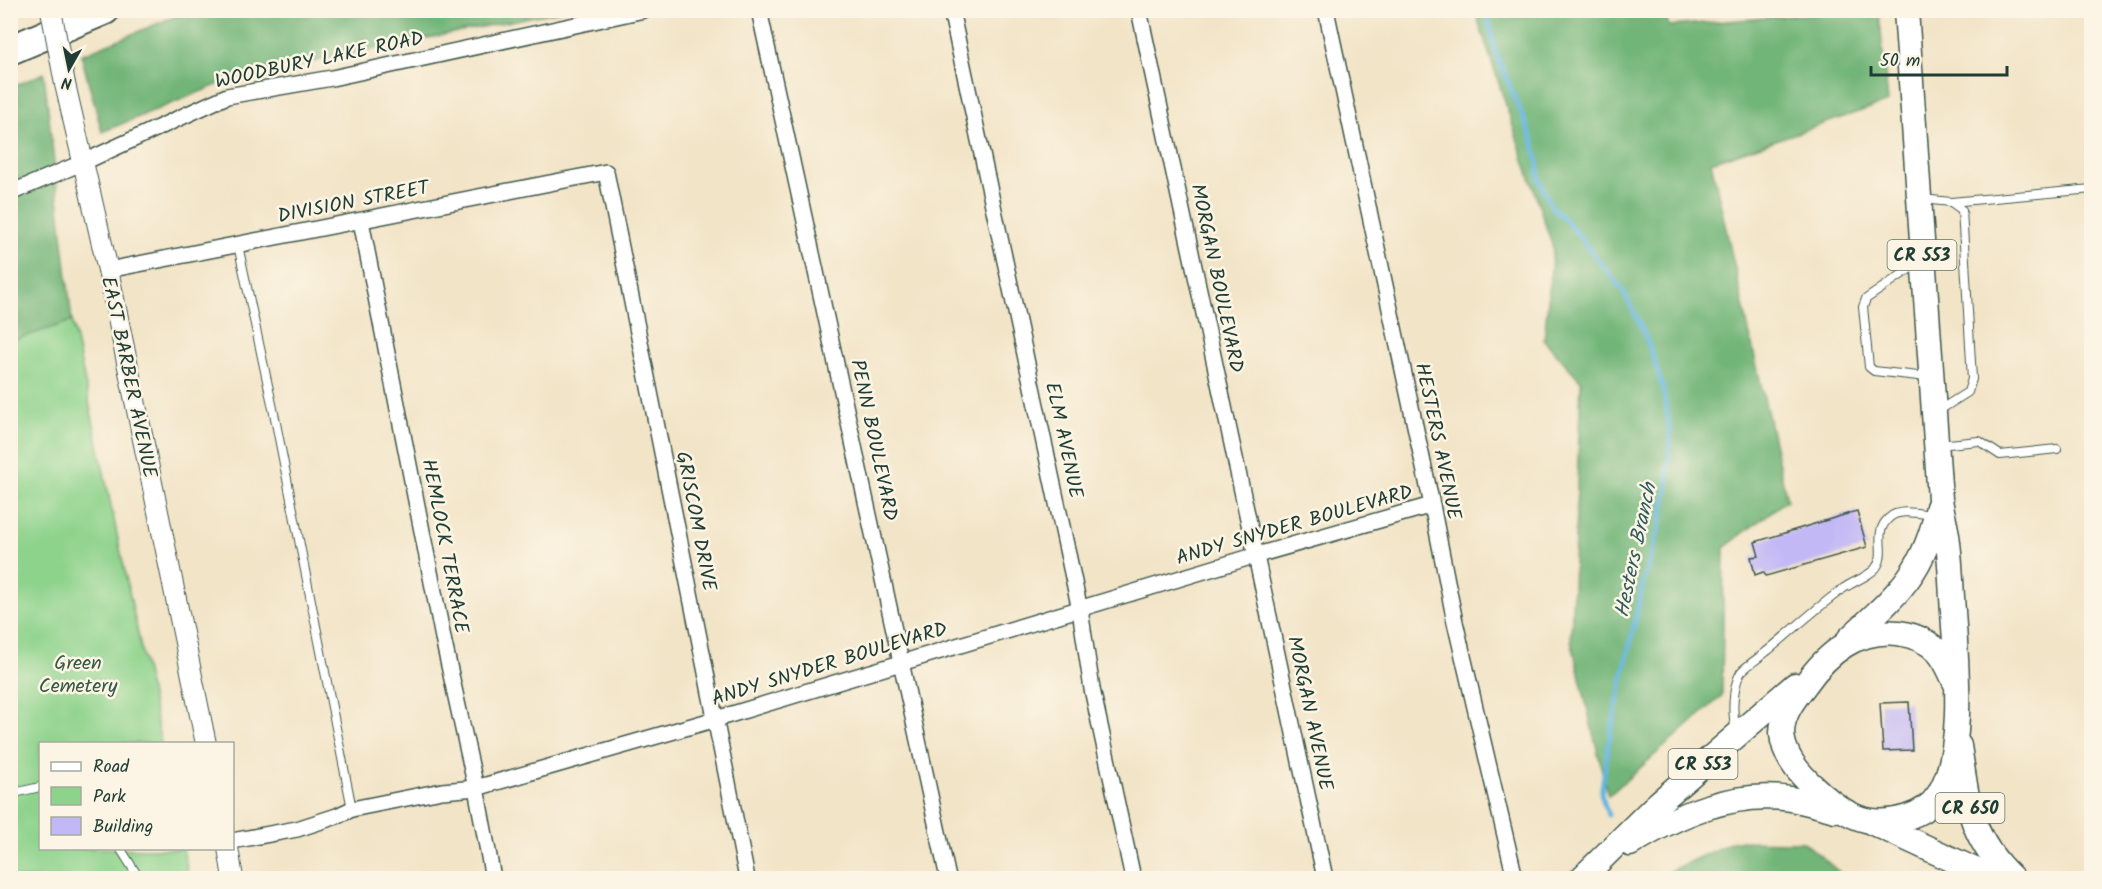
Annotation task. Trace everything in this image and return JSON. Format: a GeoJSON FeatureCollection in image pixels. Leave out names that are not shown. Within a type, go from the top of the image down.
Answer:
{"type":"FeatureCollection","features":[{"type":"Feature","properties":{"kind":"highway"},"geometry":{"type":"LineString","coordinates":[[10,50],[105,10]]}},
{"type":"Feature","properties":{"kind":"main road","name":"CR 553"},"geometry":{"type":"LineString","coordinates":[[1906,10],[1935,414],[1938,507],[1948,543],[1956,684]]}},
{"type":"Feature","properties":{"kind":"main road","name":"CR 553"},"geometry":{"type":"LineString","coordinates":[[1838,650],[1903,588],[1928,546],[1938,507]]}},
{"type":"Feature","properties":{"kind":"main road"},"geometry":{"type":"LineString","coordinates":[[1884,632],[1907,634],[1921,639],[1940,653],[1956,684],[1956,726],[1948,771],[1937,797],[1926,807],[1905,818],[1893,822],[1858,817],[1826,798],[1810,784],[1788,755],[1784,745],[1782,722],[1788,709],[1816,669],[1838,650],[1855,638],[1868,634],[1884,632]]}},
{"type":"Feature","properties":{"kind":"main road","name":"CR 553"},"geometry":{"type":"LineString","coordinates":[[1589,872],[1655,806],[1792,687],[1816,669]]}},
{"type":"Feature","properties":{"kind":"main road","name":"CR 650"},"geometry":{"type":"LineString","coordinates":[[1956,726],[1969,804],[1976,831],[1985,848],[2012,879]]}},
{"type":"Feature","properties":{"kind":"main road","name":"CR 553"},"geometry":{"type":"LineString","coordinates":[[1589,872],[1652,831],[1713,804],[1765,797],[1790,799],[1858,817]]}},
{"type":"Feature","properties":{"kind":"main road","name":"CR 650"},"geometry":{"type":"LineString","coordinates":[[1858,817],[1966,873],[1992,879]]}},
{"type":"Feature","properties":{"kind":"street","name":"EAST BARBER AVENUE"},"geometry":{"type":"LineString","coordinates":[[51,10],[65,84],[108,270],[206,742]]}},
{"type":"Feature","properties":{"kind":"street","name":"WOODBURY LAKE ROAD"},"geometry":{"type":"LineString","coordinates":[[10,193],[84,162],[227,96],[332,78],[644,10]]}},
{"type":"Feature","properties":{"kind":"street","name":"PENN BOULEVARD"},"geometry":{"type":"LineString","coordinates":[[759,10],[903,663],[948,879]]}},
{"type":"Feature","properties":{"kind":"street","name":"ELM AVENUE"},"geometry":{"type":"LineString","coordinates":[[951,10],[1080,610],[1092,689],[1133,879]]}},
{"type":"Feature","properties":{"kind":"street","name":"MORGAN BOULEVARD"},"geometry":{"type":"LineString","coordinates":[[1139,10],[1257,555]]}},
{"type":"Feature","properties":{"kind":"street","name":"HESTERS AVENUE"},"geometry":{"type":"LineString","coordinates":[[1326,10],[1455,622],[1515,879]]}},
{"type":"Feature","properties":{"kind":"street","name":"DIVISION STREET"},"geometry":{"type":"LineString","coordinates":[[108,270],[606,172]]}},
{"type":"Feature","properties":{"kind":"street","name":"GRISCOM DRIVE"},"geometry":{"type":"LineString","coordinates":[[606,172],[717,719],[747,879]]}},
{"type":"Feature","properties":{"kind":"street","name":"HEMLOCK TERRACE"},"geometry":{"type":"LineString","coordinates":[[361,221],[493,879]]}},
{"type":"Feature","properties":{"kind":"street","name":"ANDY SNYDER BOULEVARD"},"geometry":{"type":"LineString","coordinates":[[234,841],[297,829],[352,809],[442,791],[476,788],[717,719],[1257,555],[1432,505]]}},
{"type":"Feature","properties":{"kind":"street","name":"MORGAN AVENUE"},"geometry":{"type":"LineString","coordinates":[[1257,555],[1325,879]]}},
{"type":"Feature","properties":{"kind":"street"},"geometry":{"type":"LineString","coordinates":[[228,850],[233,879]]}},
{"type":"Feature","properties":{"kind":"lane"},"geometry":{"type":"LineString","coordinates":[[1918,199],[1952,202],[2091,189]]}},
{"type":"Feature","properties":{"kind":"lane"},"geometry":{"type":"LineString","coordinates":[[1935,414],[1968,392],[1972,379],[1962,210],[1952,202]]}},
{"type":"Feature","properties":{"kind":"lane"},"geometry":{"type":"LineString","coordinates":[[238,245],[276,418],[352,809]]}},
{"type":"Feature","properties":{"kind":"lane"},"geometry":{"type":"LineString","coordinates":[[1923,260],[1866,298],[1863,307],[1869,367],[1874,371],[1932,378]]}},
{"type":"Feature","properties":{"kind":"lane"},"geometry":{"type":"LineString","coordinates":[[1936,446],[1979,441],[2000,455],[2057,449]]}},
{"type":"Feature","properties":{"kind":"lane"},"geometry":{"type":"LineString","coordinates":[[1737,735],[1733,718],[1733,701],[1741,673],[1843,589],[1874,570],[1880,561],[1882,552],[1879,533],[1889,517],[1938,507]]}},
{"type":"Feature","properties":{"kind":"lane"},"geometry":{"type":"LineString","coordinates":[[10,794],[39,787]]}},
{"type":"Feature","properties":{"kind":"lane"},"geometry":{"type":"LineString","coordinates":[[121,850],[139,879]]}},
{"type":"Feature","properties":{"kind":"green space"},"geometry":{"type":"Polygon","coordinates":[[[188,11],[560,11],[234,78],[102,132],[81,55],[188,11]]]}},
{"type":"Feature","properties":{"kind":"green space"},"geometry":{"type":"Polygon","coordinates":[[[1475,11],[1664,11],[1669,26],[1847,11],[1879,11],[1888,102],[1711,162],[1787,500],[1724,548],[1722,696],[1608,796],[1571,640],[1581,381],[1544,340],[1553,248],[1475,11]]]}},
{"type":"Feature","properties":{"kind":"green space"},"geometry":{"type":"Polygon","coordinates":[[[44,73],[72,321],[11,341],[10,88],[44,73]]]}},
{"type":"Feature","properties":{"kind":"green space","name":"Green Cemetery"},"geometry":{"type":"Polygon","coordinates":[[[72,321],[161,742],[39,742],[39,850],[183,850],[189,878],[11,878],[10,341],[72,321]]]}},
{"type":"Feature","properties":{"kind":"green space"},"geometry":{"type":"Polygon","coordinates":[[[1734,841],[1804,842],[1846,878],[1655,878],[1734,841]]]}},
{"type":"Feature","properties":{"kind":"building"},"geometry":{"type":"Polygon","coordinates":[[[1857,511],[1867,547],[1766,576],[1763,572],[1755,575],[1751,557],[1759,556],[1755,542],[1857,511]]]}},
{"type":"Feature","properties":{"kind":"building"},"geometry":{"type":"Polygon","coordinates":[[[1909,702],[1912,750],[1883,751],[1880,703],[1909,702]]]}},
{"type":"Feature","properties":{"kind":"waterway","name":"Hesters Branch"},"geometry":{"type":"LineString","coordinates":[[1486,10],[1496,53],[1532,138],[1539,178],[1544,190],[1551,206],[1571,226],[1623,291],[1642,328],[1653,357],[1663,389],[1670,431],[1667,491],[1644,579],[1609,741],[1601,794],[1608,815]]}}]}
